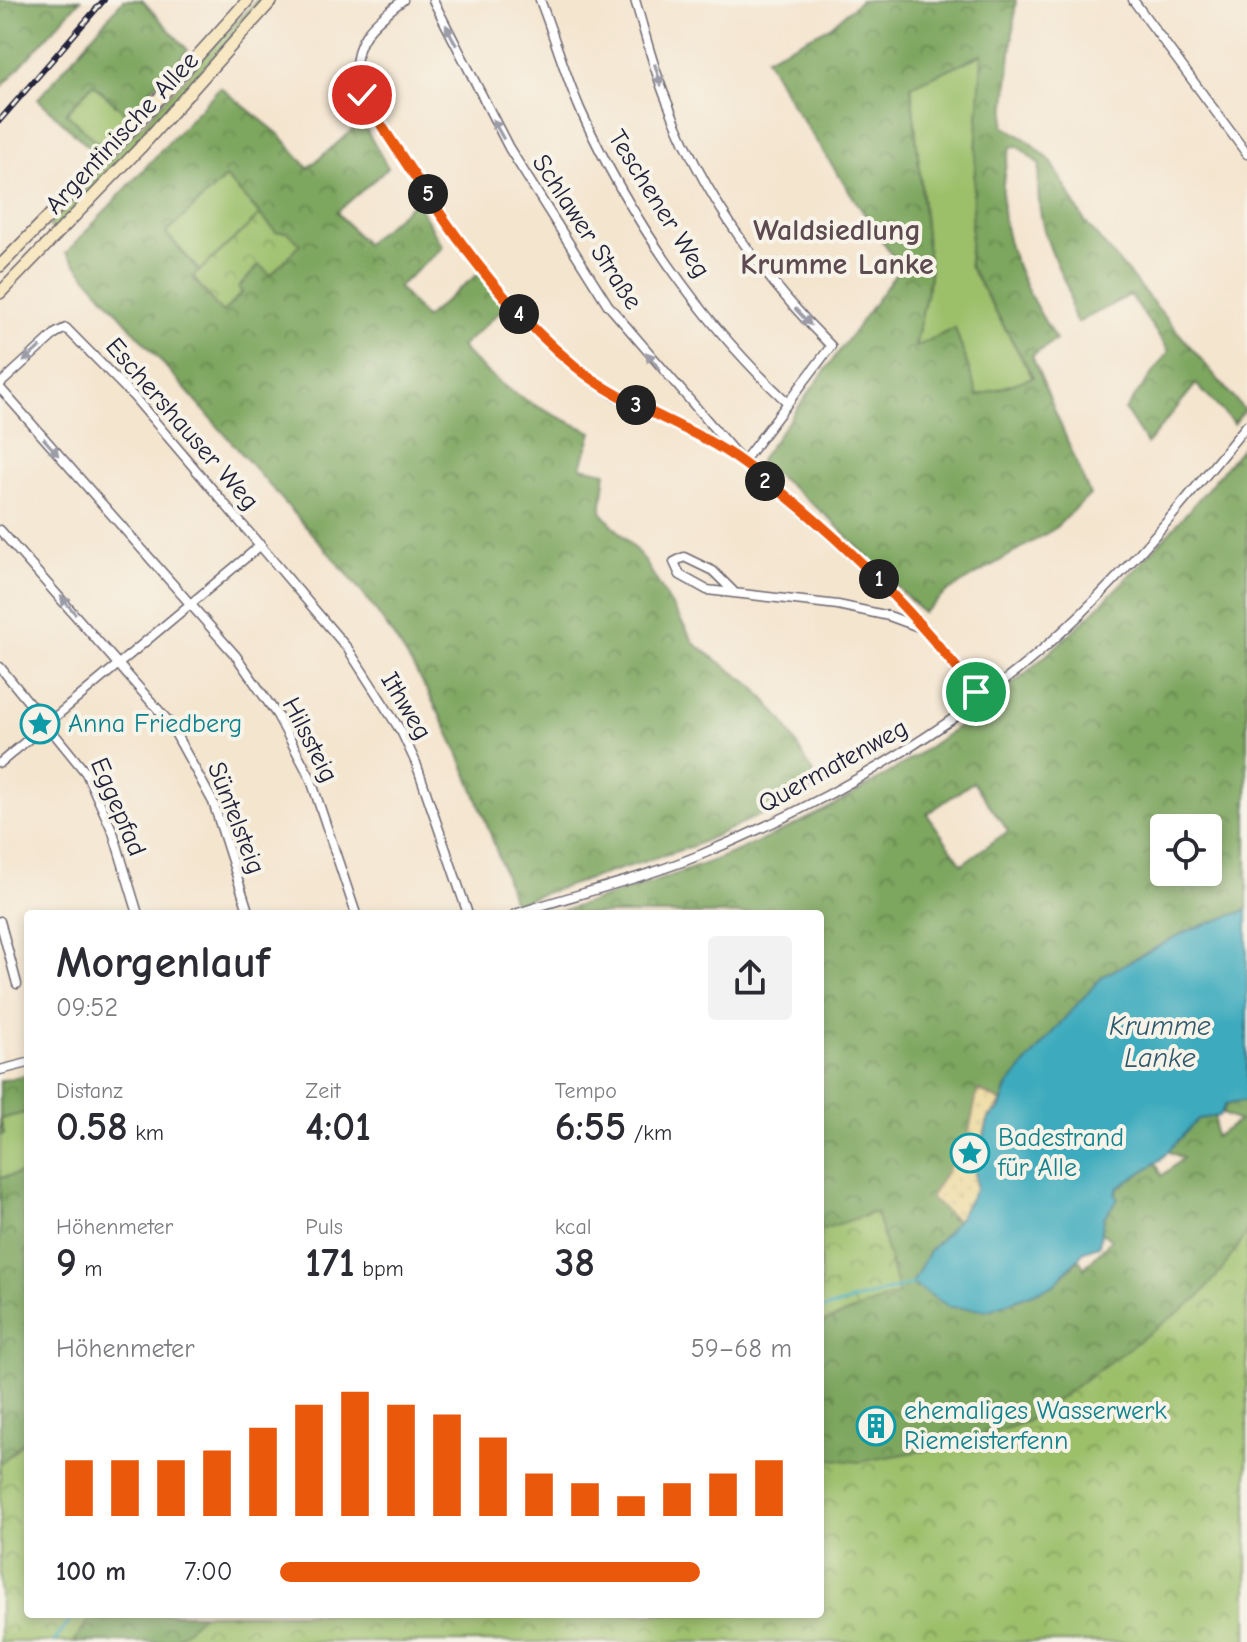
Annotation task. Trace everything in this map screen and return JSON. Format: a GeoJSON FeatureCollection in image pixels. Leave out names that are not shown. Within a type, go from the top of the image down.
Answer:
{"type":"FeatureCollection","features":[{"type":"Feature","properties":{"kind":"main road","name":"Argentinische Allee"},"geometry":{"type":"LineString","coordinates":[[0,266],[81,185],[248,0]]}},
{"type":"Feature","properties":{"kind":"main road","name":"Argentinische Allee"},"geometry":{"type":"LineString","coordinates":[[0,293],[151,136],[272,0]]}},
{"type":"Feature","properties":{"kind":"street"},"geometry":{"type":"LineString","coordinates":[[403,0],[370,27],[360,42],[355,75],[362,95],[430,196],[510,305],[564,357],[609,392],[693,432],[743,462],[862,562],[928,630],[981,699]]}},
{"type":"Feature","properties":{"kind":"street","name":"Schlawer Straße"},"geometry":{"type":"LineString","coordinates":[[433,0],[503,137],[600,294],[670,382],[743,462]]}},
{"type":"Feature","properties":{"kind":"street","name":"Teschener Weg"},"geometry":{"type":"LineString","coordinates":[[540,0],[579,107],[620,190],[696,301],[787,402]]}},
{"type":"Feature","properties":{"kind":"street"},"geometry":{"type":"LineString","coordinates":[[635,0],[665,97],[722,211],[775,285],[831,346],[743,462]]}},
{"type":"Feature","properties":{"kind":"street"},"geometry":{"type":"LineString","coordinates":[[1133,0],[1245,152]]}},
{"type":"Feature","properties":{"kind":"street"},"geometry":{"type":"LineString","coordinates":[[1245,152],[1247,138]]}},
{"type":"Feature","properties":{"kind":"street","name":"Eschershauser Weg"},"geometry":{"type":"LineString","coordinates":[[0,763],[47,723],[190,605],[261,545],[74,332],[66,328],[56,333],[0,386],[190,605]]}},
{"type":"Feature","properties":{"kind":"street","name":"Quermatenweg"},"geometry":{"type":"LineString","coordinates":[[527,910],[696,856],[771,824],[879,767],[981,699],[1049,642],[1136,555],[1247,425]]}},
{"type":"Feature","properties":{"kind":"street"},"geometry":{"type":"LineString","coordinates":[[0,530],[119,664]]}},
{"type":"Feature","properties":{"kind":"street","name":"Ithweg"},"geometry":{"type":"LineString","coordinates":[[261,545],[332,628],[402,733],[428,793],[467,910]]}},
{"type":"Feature","properties":{"kind":"street"},"geometry":{"type":"LineString","coordinates":[[733,591],[700,564],[684,557],[674,562],[680,575],[697,586],[867,611],[928,630]]}},
{"type":"Feature","properties":{"kind":"street","name":"Hilssteig"},"geometry":{"type":"LineString","coordinates":[[190,605],[236,656],[277,715],[310,777],[355,910]]}},
{"type":"Feature","properties":{"kind":"street","name":"Süntelsteig"},"geometry":{"type":"LineString","coordinates":[[119,664],[169,722],[202,778],[248,910]]}},
{"type":"Feature","properties":{"kind":"street"},"geometry":{"type":"LineString","coordinates":[[0,667],[47,723]]}},
{"type":"Feature","properties":{"kind":"street","name":"Eggepfad"},"geometry":{"type":"LineString","coordinates":[[47,723],[76,758],[95,789],[113,832],[137,910]]}},
{"type":"Feature","properties":{"kind":"street"},"geometry":{"type":"LineString","coordinates":[[0,921],[17,984]]}},
{"type":"Feature","properties":{"kind":"street"},"geometry":{"type":"LineString","coordinates":[[0,1070],[24,1064]]}},
{"type":"Feature","properties":{"kind":"green space"},"geometry":{"type":"Polygon","coordinates":[[[0,0],[80,0],[0,89],[0,0]]]}},
{"type":"Feature","properties":{"kind":"green space"},"geometry":{"type":"Polygon","coordinates":[[[123,0],[142,0],[188,50],[127,115],[93,84],[66,113],[100,145],[94,152],[38,99],[123,0]]]}},
{"type":"Feature","properties":{"kind":"green space"},"geometry":{"type":"Polygon","coordinates":[[[257,0],[265,0],[54,230],[49,226],[257,0]]]}},
{"type":"Feature","properties":{"kind":"green space"},"geometry":{"type":"Polygon","coordinates":[[[861,0],[1016,0],[1004,126],[1027,140],[1051,161],[1085,222],[1244,410],[1234,424],[1196,384],[1147,444],[1125,410],[1169,351],[1130,295],[1077,323],[1040,214],[1040,165],[1018,146],[1011,147],[1004,173],[1004,223],[1019,271],[1056,340],[1032,356],[1090,495],[1054,529],[947,592],[923,613],[827,516],[759,461],[900,268],[793,106],[766,58],[830,27],[861,0]],[[982,54],[911,86],[930,276],[915,347],[955,328],[978,396],[1033,377],[969,265],[982,54]]]}},
{"type":"Feature","properties":{"kind":"green space"},"geometry":{"type":"Polygon","coordinates":[[[983,54],[969,265],[1033,378],[977,397],[915,348],[930,276],[911,85],[983,54]]]}},
{"type":"Feature","properties":{"kind":"green space"},"geometry":{"type":"Polygon","coordinates":[[[93,84],[127,115],[100,145],[66,113],[93,84]]]}},
{"type":"Feature","properties":{"kind":"green space"},"geometry":{"type":"Polygon","coordinates":[[[220,87],[280,135],[308,168],[362,122],[388,168],[337,212],[365,244],[416,201],[443,247],[398,287],[425,318],[479,273],[507,305],[461,347],[490,376],[521,397],[592,432],[581,467],[606,472],[601,512],[643,558],[695,644],[754,687],[783,721],[821,787],[693,846],[514,903],[483,813],[448,731],[428,692],[379,615],[349,576],[66,253],[220,87]],[[226,177],[166,233],[199,271],[193,278],[223,312],[242,293],[238,288],[259,265],[271,275],[276,232],[226,177]]]}},
{"type":"Feature","properties":{"kind":"green space"},"geometry":{"type":"Polygon","coordinates":[[[226,177],[260,215],[199,271],[166,233],[226,177]]]}},
{"type":"Feature","properties":{"kind":"green space"},"geometry":{"type":"Polygon","coordinates":[[[260,215],[276,232],[287,232],[300,244],[271,275],[259,265],[238,288],[242,292],[222,313],[193,277],[260,215]]]}},
{"type":"Feature","properties":{"kind":"green space"},"geometry":{"type":"Polygon","coordinates":[[[1247,441],[1247,910],[1187,931],[1103,976],[1009,1085],[1002,1102],[978,1090],[968,1136],[946,1177],[950,1218],[957,1221],[928,1253],[989,1310],[1054,1285],[1079,1259],[1084,1268],[1111,1240],[1101,1232],[1104,1217],[1118,1199],[1115,1196],[1118,1188],[1156,1163],[1162,1176],[1183,1158],[1167,1151],[1198,1119],[1215,1116],[1215,1137],[1239,1121],[1222,1114],[1226,1104],[1247,1101],[1247,1642],[0,1642],[0,1178],[24,1173],[24,1618],[824,1618],[824,910],[564,910],[731,854],[830,807],[900,767],[965,722],[1027,672],[1141,563],[1247,441]],[[973,782],[927,814],[962,864],[1008,831],[973,782]]]}},
{"type":"Feature","properties":{"kind":"green space"},"geometry":{"type":"Polygon","coordinates":[[[24,1075],[24,1113],[0,1119],[0,1081],[24,1075]]]}},
{"type":"Feature","properties":{"kind":"green space"},"geometry":{"type":"Polygon","coordinates":[[[24,1113],[24,1173],[0,1178],[0,1135],[4,1133],[0,1119],[24,1113]]]}},
{"type":"Feature","properties":{"kind":"green space"},"geometry":{"type":"Polygon","coordinates":[[[876,1212],[899,1294],[824,1322],[824,1229],[876,1212]]]}},
{"type":"Feature","properties":{"kind":"green space"},"geometry":{"type":"Polygon","coordinates":[[[1247,1232],[1247,1642],[174,1642],[199,1618],[824,1618],[824,1458],[859,1462],[956,1445],[1026,1422],[1198,1298],[1222,1270],[1247,1232]]]}},
{"type":"Feature","properties":{"kind":"green space"},"geometry":{"type":"Polygon","coordinates":[[[24,1441],[24,1618],[89,1618],[74,1642],[0,1642],[0,1465],[24,1441]]]}},
{"type":"Feature","properties":{"kind":"sand","name":"Badestrand für Alle"},"geometry":{"type":"Polygon","coordinates":[[[978,1090],[1002,1102],[988,1119],[975,1170],[976,1188],[957,1221],[930,1198],[968,1136],[978,1090]]]}},
{"type":"Feature","properties":{"kind":"water","name":"Krumme Lanke"},"geometry":{"type":"Polygon","coordinates":[[[1247,910],[1247,1101],[1226,1104],[1219,1116],[1198,1119],[1160,1160],[1118,1188],[1115,1195],[1118,1199],[1104,1217],[1099,1246],[1084,1251],[1054,1285],[989,1310],[950,1307],[912,1284],[928,1253],[957,1221],[976,1188],[975,1170],[989,1118],[999,1110],[1008,1085],[1063,1020],[1103,976],[1187,931],[1247,910]]]}},
{"type":"Feature","properties":{"kind":"waterway"},"geometry":{"type":"LineString","coordinates":[[824,1309],[912,1284]]}},
{"type":"Feature","properties":{"kind":"waterway"},"geometry":{"type":"LineString","coordinates":[[54,1642],[72,1618]]}},
{"type":"Feature","properties":{"kind":"railway"},"geometry":{"type":"LineString","coordinates":[[0,120],[104,0]]}},
{"type":"Feature","properties":{"kind":"place","name":"Anna Friedberg"},"geometry":{"type":"Point","coordinates":[40,724]}},
{"type":"Feature","properties":{"kind":"place","name":"Badestrand für Alle"},"geometry":{"type":"Point","coordinates":[970,1153]}},
{"type":"Feature","properties":{"kind":"place","name":"ehemaliges Wasserwerk Riemeisterfenn"},"geometry":{"type":"Point","coordinates":[876,1426]}},
{"type":"Feature","properties":{"kind":"district","name":"Waldsiedlung Krumme Lanke"},"geometry":{"type":"Point","coordinates":[837,247]}},
{"type":"Feature","properties":{"kind":"route"},"geometry":{"type":"LineString","coordinates":[[362,95],[430,196],[510,305],[575,366],[609,392],[693,432],[743,462],[862,562],[919,620],[976,692]]}}]}
